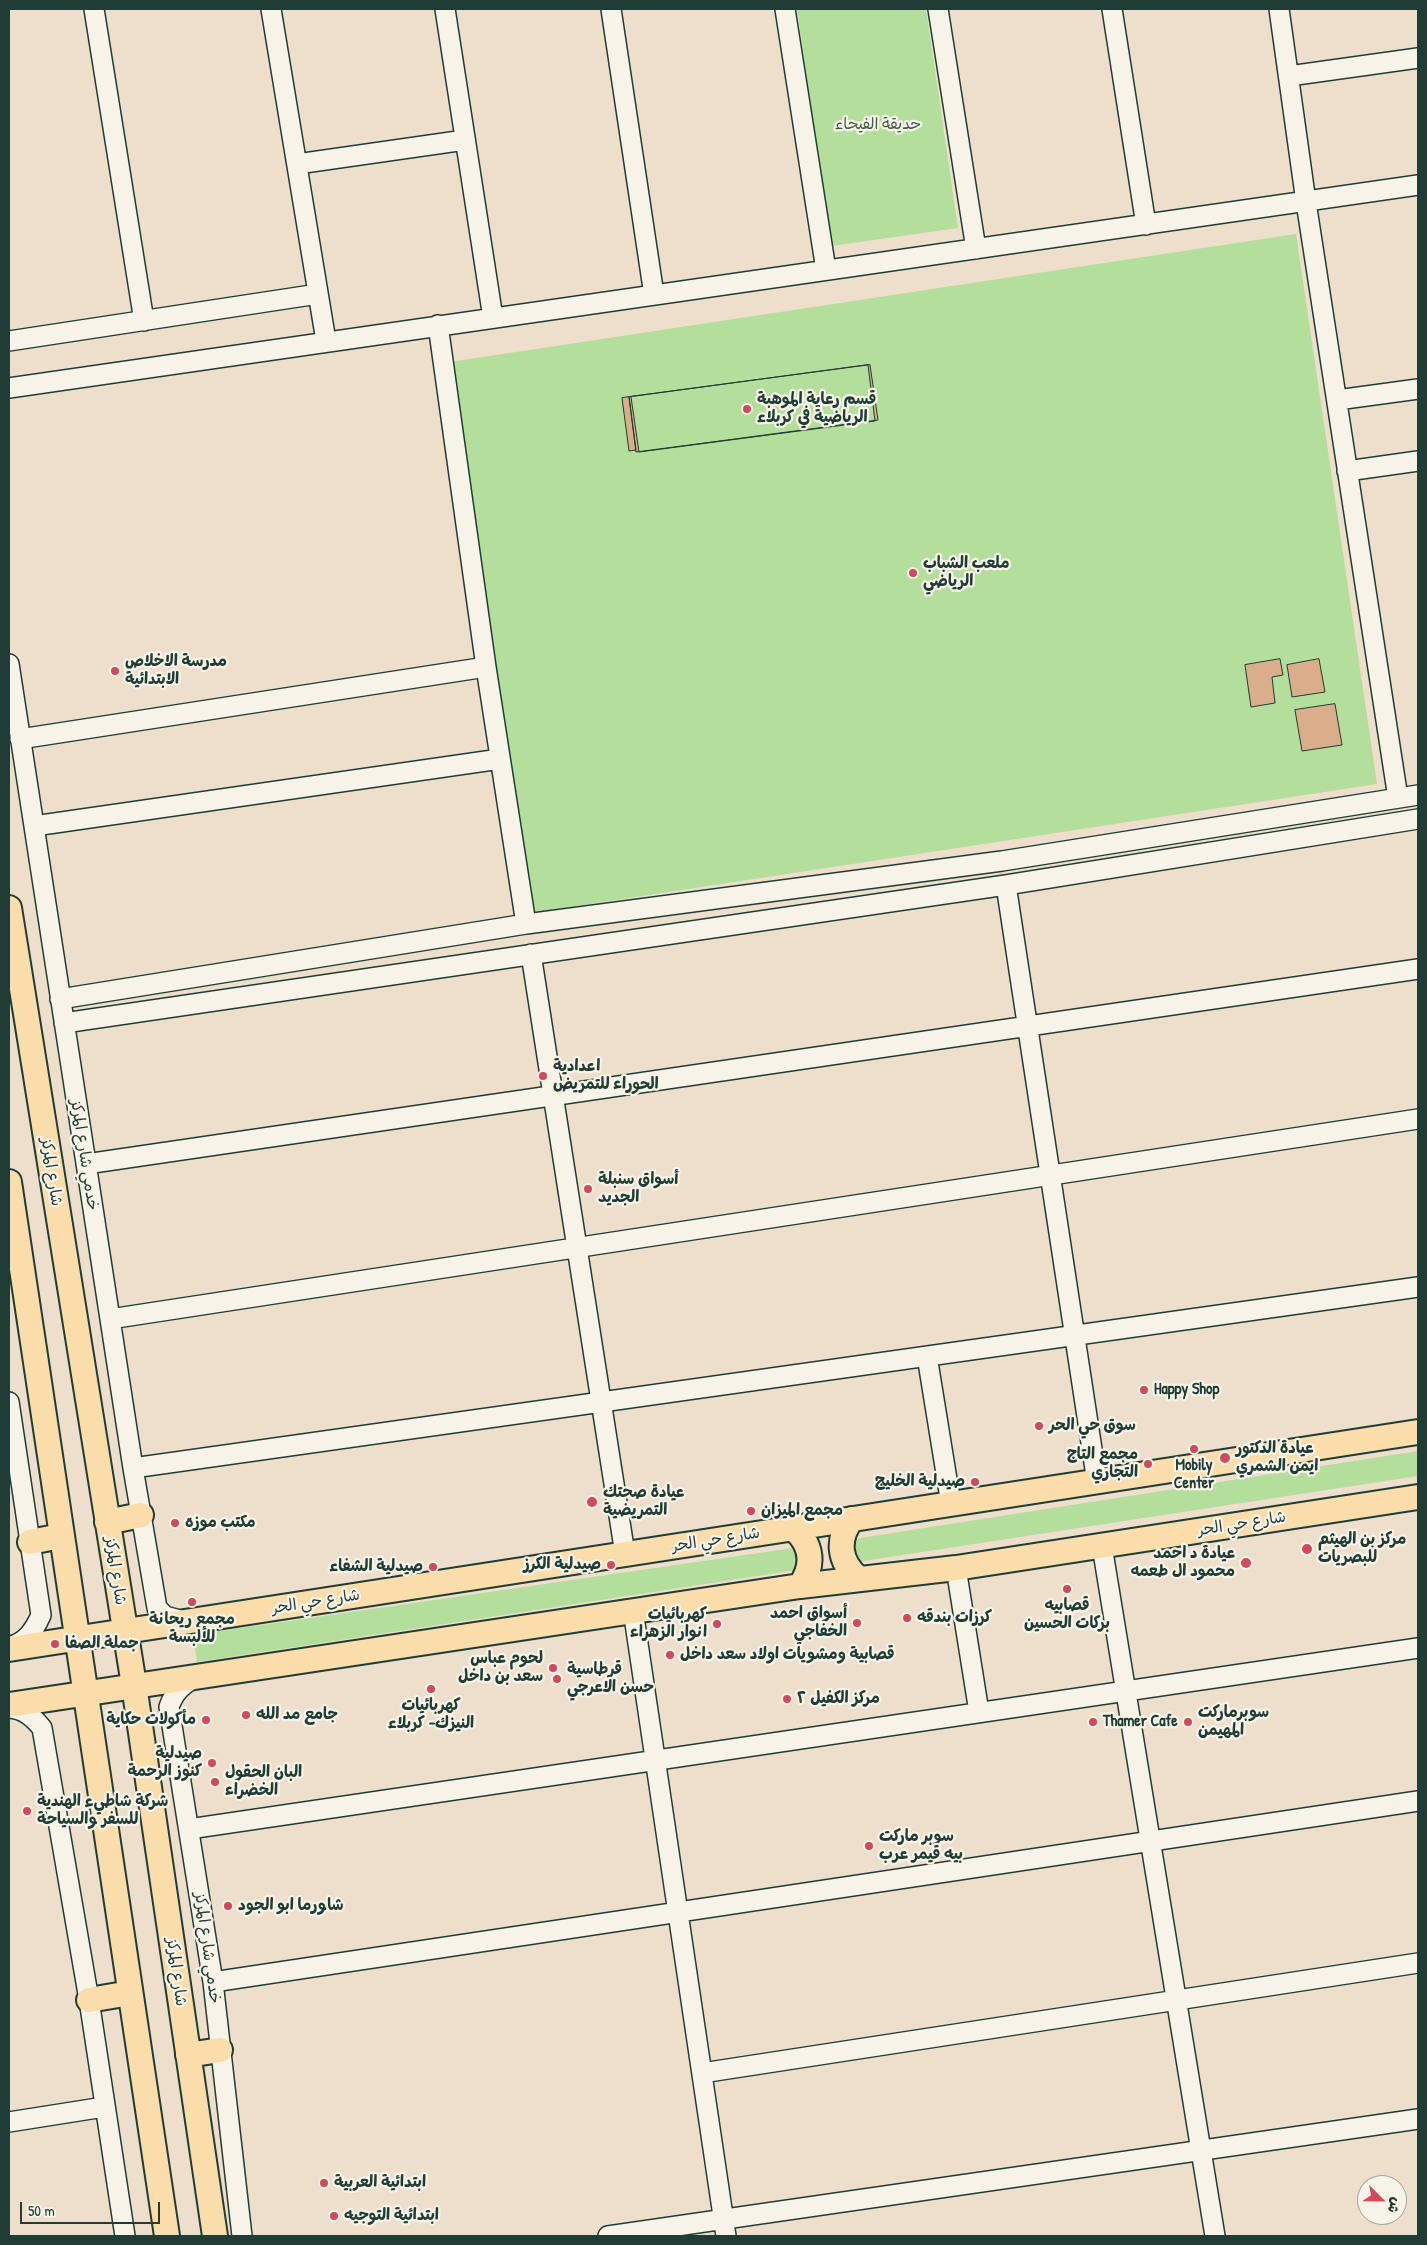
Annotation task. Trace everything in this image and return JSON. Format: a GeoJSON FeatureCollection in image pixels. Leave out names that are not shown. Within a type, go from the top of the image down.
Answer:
{"type":"FeatureCollection","features":[{"type":"Feature","properties":{"kind":"main road","name":"شارع المركز"},"geometry":{"type":"LineString","coordinates":[[9,908],[134,1685],[215,2236]]}},
{"type":"Feature","properties":{"kind":"main road"},"geometry":{"type":"LineString","coordinates":[[9,1182],[167,2236]]}},
{"type":"Feature","properties":{"kind":"main road","name":"شارع حي الحر"},"geometry":{"type":"LineString","coordinates":[[9,1648],[190,1622],[1418,1432]]}},
{"type":"Feature","properties":{"kind":"main road","name":"شارع حي الحر"},"geometry":{"type":"LineString","coordinates":[[9,1706],[134,1685],[633,1610],[858,1578],[956,1568],[1418,1497]]}},
{"type":"Feature","properties":{"kind":"main road"},"geometry":{"type":"LineString","coordinates":[[107,1522],[141,1514]]}},
{"type":"Feature","properties":{"kind":"main road"},"geometry":{"type":"LineString","coordinates":[[852,1519],[842,1539],[842,1554],[848,1568],[858,1578]]}},
{"type":"Feature","properties":{"kind":"main road"},"geometry":{"type":"LineString","coordinates":[[793,1528],[804,1540],[810,1555],[809,1571],[800,1586]]}},
{"type":"Feature","properties":{"kind":"main road"},"geometry":{"type":"LineString","coordinates":[[30,1542],[61,1536]]}},
{"type":"Feature","properties":{"kind":"main road"},"geometry":{"type":"LineString","coordinates":[[89,2000],[130,1993]]}},
{"type":"Feature","properties":{"kind":"main road"},"geometry":{"type":"LineString","coordinates":[[188,2055],[220,2050]]}},
{"type":"Feature","properties":{"kind":"street"},"geometry":{"type":"LineString","coordinates":[[94,9],[144,321]]}},
{"type":"Feature","properties":{"kind":"street"},"geometry":{"type":"LineString","coordinates":[[271,9],[326,341]]}},
{"type":"Feature","properties":{"kind":"street"},"geometry":{"type":"LineString","coordinates":[[445,9],[493,318]]}},
{"type":"Feature","properties":{"kind":"street"},"geometry":{"type":"LineString","coordinates":[[611,9],[654,295]]}},
{"type":"Feature","properties":{"kind":"street"},"geometry":{"type":"LineString","coordinates":[[785,9],[826,270]]}},
{"type":"Feature","properties":{"kind":"street"},"geometry":{"type":"LineString","coordinates":[[938,9],[976,249]]}},
{"type":"Feature","properties":{"kind":"street"},"geometry":{"type":"LineString","coordinates":[[1112,9],[1146,225]]}},
{"type":"Feature","properties":{"kind":"street"},"geometry":{"type":"LineString","coordinates":[[1279,9],[1306,202],[1398,798]]}},
{"type":"Feature","properties":{"kind":"street"},"geometry":{"type":"LineString","coordinates":[[1288,76],[1418,58]]}},
{"type":"Feature","properties":{"kind":"street"},"geometry":{"type":"LineString","coordinates":[[297,164],[465,140]]}},
{"type":"Feature","properties":{"kind":"street"},"geometry":{"type":"LineString","coordinates":[[9,388],[1418,185]]}},
{"type":"Feature","properties":{"kind":"street"},"geometry":{"type":"LineString","coordinates":[[9,341],[318,294]]}},
{"type":"Feature","properties":{"kind":"street"},"geometry":{"type":"LineString","coordinates":[[438,325],[486,667],[526,924]]}},
{"type":"Feature","properties":{"kind":"street"},"geometry":{"type":"LineString","coordinates":[[1337,400],[1418,389]]}},
{"type":"Feature","properties":{"kind":"street"},"geometry":{"type":"LineString","coordinates":[[1347,471],[1418,461]]}},
{"type":"Feature","properties":{"kind":"street","name":"خدمي شارع المركز"},"geometry":{"type":"LineString","coordinates":[[9,664],[133,1468],[157,1608],[165,1616],[181,1622],[190,1622]]}},
{"type":"Feature","properties":{"kind":"street"},"geometry":{"type":"LineString","coordinates":[[20,738],[486,667]]}},
{"type":"Feature","properties":{"kind":"street"},"geometry":{"type":"LineString","coordinates":[[34,826],[500,759]]}},
{"type":"Feature","properties":{"kind":"street"},"geometry":{"type":"LineString","coordinates":[[60,999],[526,924],[1002,861],[1418,795]]}},
{"type":"Feature","properties":{"kind":"street"},"geometry":{"type":"LineString","coordinates":[[64,1023],[1006,885],[1418,819]]}},
{"type":"Feature","properties":{"kind":"street"},"geometry":{"type":"LineString","coordinates":[[1233,824],[1237,848]]}},
{"type":"Feature","properties":{"kind":"street"},"geometry":{"type":"LineString","coordinates":[[1006,885],[1097,1482]]}},
{"type":"Feature","properties":{"kind":"street"},"geometry":{"type":"LineString","coordinates":[[531,954],[625,1554]]}},
{"type":"Feature","properties":{"kind":"street"},"geometry":{"type":"LineString","coordinates":[[86,1164],[1418,969]]}},
{"type":"Feature","properties":{"kind":"street"},"geometry":{"type":"LineString","coordinates":[[110,1319],[1418,1120]]}},
{"type":"Feature","properties":{"kind":"street"},"geometry":{"type":"LineString","coordinates":[[133,1468],[1418,1286]]}},
{"type":"Feature","properties":{"kind":"street"},"geometry":{"type":"LineString","coordinates":[[927,1356],[951,1504]]}},
{"type":"Feature","properties":{"kind":"street"},"geometry":{"type":"LineString","coordinates":[[9,1402],[11,1427],[41,1615],[35,1629],[20,1643],[9,1648]]}},
{"type":"Feature","properties":{"kind":"street"},"geometry":{"type":"LineString","coordinates":[[1102,1546],[1215,2236]]}},
{"type":"Feature","properties":{"kind":"street"},"geometry":{"type":"LineString","coordinates":[[956,1568],[979,1712]]}},
{"type":"Feature","properties":{"kind":"street"},"geometry":{"type":"LineString","coordinates":[[633,1610],[725,2228]]}},
{"type":"Feature","properties":{"kind":"street"},"geometry":{"type":"LineString","coordinates":[[189,1829],[1418,1648]]}},
{"type":"Feature","properties":{"kind":"street","name":"خدمي شارع المركز"},"geometry":{"type":"LineString","coordinates":[[199,1676],[183,1684],[173,1696],[169,1707],[212,1982],[242,2236]]}},
{"type":"Feature","properties":{"kind":"street"},"geometry":{"type":"LineString","coordinates":[[9,1706],[31,1716],[42,1728],[89,2000],[125,2236]]}},
{"type":"Feature","properties":{"kind":"street"},"geometry":{"type":"LineString","coordinates":[[212,1982],[1418,1802]]}},
{"type":"Feature","properties":{"kind":"street"},"geometry":{"type":"LineString","coordinates":[[702,2073],[1418,1963]]}},
{"type":"Feature","properties":{"kind":"street"},"geometry":{"type":"LineString","coordinates":[[9,2122],[104,2107]]}},
{"type":"Feature","properties":{"kind":"street"},"geometry":{"type":"LineString","coordinates":[[608,2236],[725,2228],[1201,2150],[1418,2119]]}},
{"type":"Feature","properties":{"kind":"green space","name":"حديقة الفيحاء"},"geometry":{"type":"Polygon","coordinates":[[[797,9],[926,9],[958,228],[831,246],[797,9]]]}},
{"type":"Feature","properties":{"kind":"green space","name":"ملعب الشباب الرياضي"},"geometry":{"type":"Polygon","coordinates":[[[1296,234],[1377,784],[531,913],[450,362],[1296,234]]]}},
{"type":"Feature","properties":{"kind":"green space"},"geometry":{"type":"Polygon","coordinates":[[[1418,1451],[1418,1476],[857,1562],[854,1539],[1418,1451]]]}},
{"type":"Feature","properties":{"kind":"green space"},"geometry":{"type":"Polygon","coordinates":[[[800,1547],[803,1569],[197,1662],[193,1635],[800,1547]]]}},
{"type":"Feature","properties":{"kind":"building"},"geometry":{"type":"Polygon","coordinates":[[[868,365],[875,421],[639,452],[631,397],[868,365]]]}},
{"type":"Feature","properties":{"kind":"building"},"geometry":{"type":"Polygon","coordinates":[[[870,365],[878,420],[636,452],[629,397],[870,365]]]}},
{"type":"Feature","properties":{"kind":"building"},"geometry":{"type":"Polygon","coordinates":[[[629,397],[636,450],[629,451],[622,398],[629,397]]]}},
{"type":"Feature","properties":{"kind":"building"},"geometry":{"type":"Polygon","coordinates":[[[1280,659],[1283,675],[1272,677],[1275,703],[1251,707],[1245,665],[1280,659]]]}},
{"type":"Feature","properties":{"kind":"building"},"geometry":{"type":"Polygon","coordinates":[[[1319,659],[1325,692],[1292,697],[1287,665],[1319,659]]]}},
{"type":"Feature","properties":{"kind":"building"},"geometry":{"type":"Polygon","coordinates":[[[1335,704],[1342,745],[1302,751],[1295,710],[1335,704]]]}},
{"type":"Feature","properties":{"kind":"place","name":"قسم رعاية الموهبة الرياضية في كربلاء"},"geometry":{"type":"Point","coordinates":[747,409]}},
{"type":"Feature","properties":{"kind":"place","name":"ملعب الشباب الرياضي"},"geometry":{"type":"Point","coordinates":[913,573]}},
{"type":"Feature","properties":{"kind":"place","name":"مدرسة الاخلاص الابتدائية"},"geometry":{"type":"Point","coordinates":[115,671]}},
{"type":"Feature","properties":{"kind":"place","name":"اعدادية الحوراء للتمريض"},"geometry":{"type":"Point","coordinates":[543,1076]}},
{"type":"Feature","properties":{"kind":"place","name":"أسواق سنبلة الجديد"},"geometry":{"type":"Point","coordinates":[588,1189]}},
{"type":"Feature","properties":{"kind":"place","name":"Happy Shop"},"geometry":{"type":"Point","coordinates":[1144,1390]}},
{"type":"Feature","properties":{"kind":"place","name":"سوق حي الحر"},"geometry":{"type":"Point","coordinates":[1039,1426]}},
{"type":"Feature","properties":{"kind":"place","name":"Mobily Center"},"geometry":{"type":"Point","coordinates":[1194,1449]}},
{"type":"Feature","properties":{"kind":"place","name":"عيادة الدكتور ايمن الشمري"},"geometry":{"type":"Point","coordinates":[1225,1458]}},
{"type":"Feature","properties":{"kind":"place","name":"مجمع التاج التجاري"},"geometry":{"type":"Point","coordinates":[1148,1464]}},
{"type":"Feature","properties":{"kind":"place","name":"صيدلية الخليج"},"geometry":{"type":"Point","coordinates":[975,1482]}},
{"type":"Feature","properties":{"kind":"place","name":"عيادة صحتك التمريضية"},"geometry":{"type":"Point","coordinates":[592,1502]}},
{"type":"Feature","properties":{"kind":"place","name":"مجمع الميزان"},"geometry":{"type":"Point","coordinates":[751,1511]}},
{"type":"Feature","properties":{"kind":"place","name":"مكتب موزه"},"geometry":{"type":"Point","coordinates":[175,1523]}},
{"type":"Feature","properties":{"kind":"place","name":"مركز بن الهيثم للبصريات"},"geometry":{"type":"Point","coordinates":[1307,1549]}},
{"type":"Feature","properties":{"kind":"place","name":"عيادة د احمد محمود ال طعمه"},"geometry":{"type":"Point","coordinates":[1246,1563]}},
{"type":"Feature","properties":{"kind":"place","name":"صيدلية الكرز"},"geometry":{"type":"Point","coordinates":[611,1565]}},
{"type":"Feature","properties":{"kind":"place","name":"صيدلية الشفاء"},"geometry":{"type":"Point","coordinates":[433,1567]}},
{"type":"Feature","properties":{"kind":"place","name":"قصابيه بركات الحسين"},"geometry":{"type":"Point","coordinates":[1067,1589]}},
{"type":"Feature","properties":{"kind":"place","name":"مجمع ريحانة للألبسة"},"geometry":{"type":"Point","coordinates":[192,1602]}},
{"type":"Feature","properties":{"kind":"place","name":"كرزات بندقه"},"geometry":{"type":"Point","coordinates":[907,1618]}},
{"type":"Feature","properties":{"kind":"place","name":"أسواق احمد الخفاجي"},"geometry":{"type":"Point","coordinates":[857,1623]}},
{"type":"Feature","properties":{"kind":"place","name":"كهربائيات انوار الزهراء"},"geometry":{"type":"Point","coordinates":[717,1624]}},
{"type":"Feature","properties":{"kind":"place","name":"جملة الصفا"},"geometry":{"type":"Point","coordinates":[55,1644]}},
{"type":"Feature","properties":{"kind":"place","name":"قصابية ومشويات اولاد سعد داخل"},"geometry":{"type":"Point","coordinates":[670,1655]}},
{"type":"Feature","properties":{"kind":"place","name":"لحوم عباس سعد بن داخل"},"geometry":{"type":"Point","coordinates":[553,1668]}},
{"type":"Feature","properties":{"kind":"place","name":"قرطاسية حسن الاعرجي"},"geometry":{"type":"Point","coordinates":[557,1679]}},
{"type":"Feature","properties":{"kind":"place","name":"كهربائيات النيزك- كربلاء"},"geometry":{"type":"Point","coordinates":[431,1689]}},
{"type":"Feature","properties":{"kind":"place","name":"مركز الكفيل ٢"},"geometry":{"type":"Point","coordinates":[787,1699]}},
{"type":"Feature","properties":{"kind":"place","name":"جامع مد الله"},"geometry":{"type":"Point","coordinates":[246,1715]}},
{"type":"Feature","properties":{"kind":"place","name":"مأكولات حكاية"},"geometry":{"type":"Point","coordinates":[206,1720]}},
{"type":"Feature","properties":{"kind":"place","name":"Thamer Cafe"},"geometry":{"type":"Point","coordinates":[1093,1722]}},
{"type":"Feature","properties":{"kind":"place","name":"سوبرماركت المهيمن"},"geometry":{"type":"Point","coordinates":[1188,1722]}},
{"type":"Feature","properties":{"kind":"place","name":"صيدلية كنوز الرحمة"},"geometry":{"type":"Point","coordinates":[212,1763]}},
{"type":"Feature","properties":{"kind":"place","name":"البان الحقول الخضراء"},"geometry":{"type":"Point","coordinates":[215,1782]}},
{"type":"Feature","properties":{"kind":"place","name":"شركة شاطيء الهندية للسفر والسياحة"},"geometry":{"type":"Point","coordinates":[27,1811]}},
{"type":"Feature","properties":{"kind":"place","name":"سوبر ماركت بيه قيمر عرب"},"geometry":{"type":"Point","coordinates":[869,1846]}},
{"type":"Feature","properties":{"kind":"place","name":"شاورما ابو الجود"},"geometry":{"type":"Point","coordinates":[228,1906]}},
{"type":"Feature","properties":{"kind":"place","name":"ابتدائية العربية"},"geometry":{"type":"Point","coordinates":[324,2183]}},
{"type":"Feature","properties":{"kind":"place","name":"ابتدائية التوجيه"},"geometry":{"type":"Point","coordinates":[334,2216]}}]}
